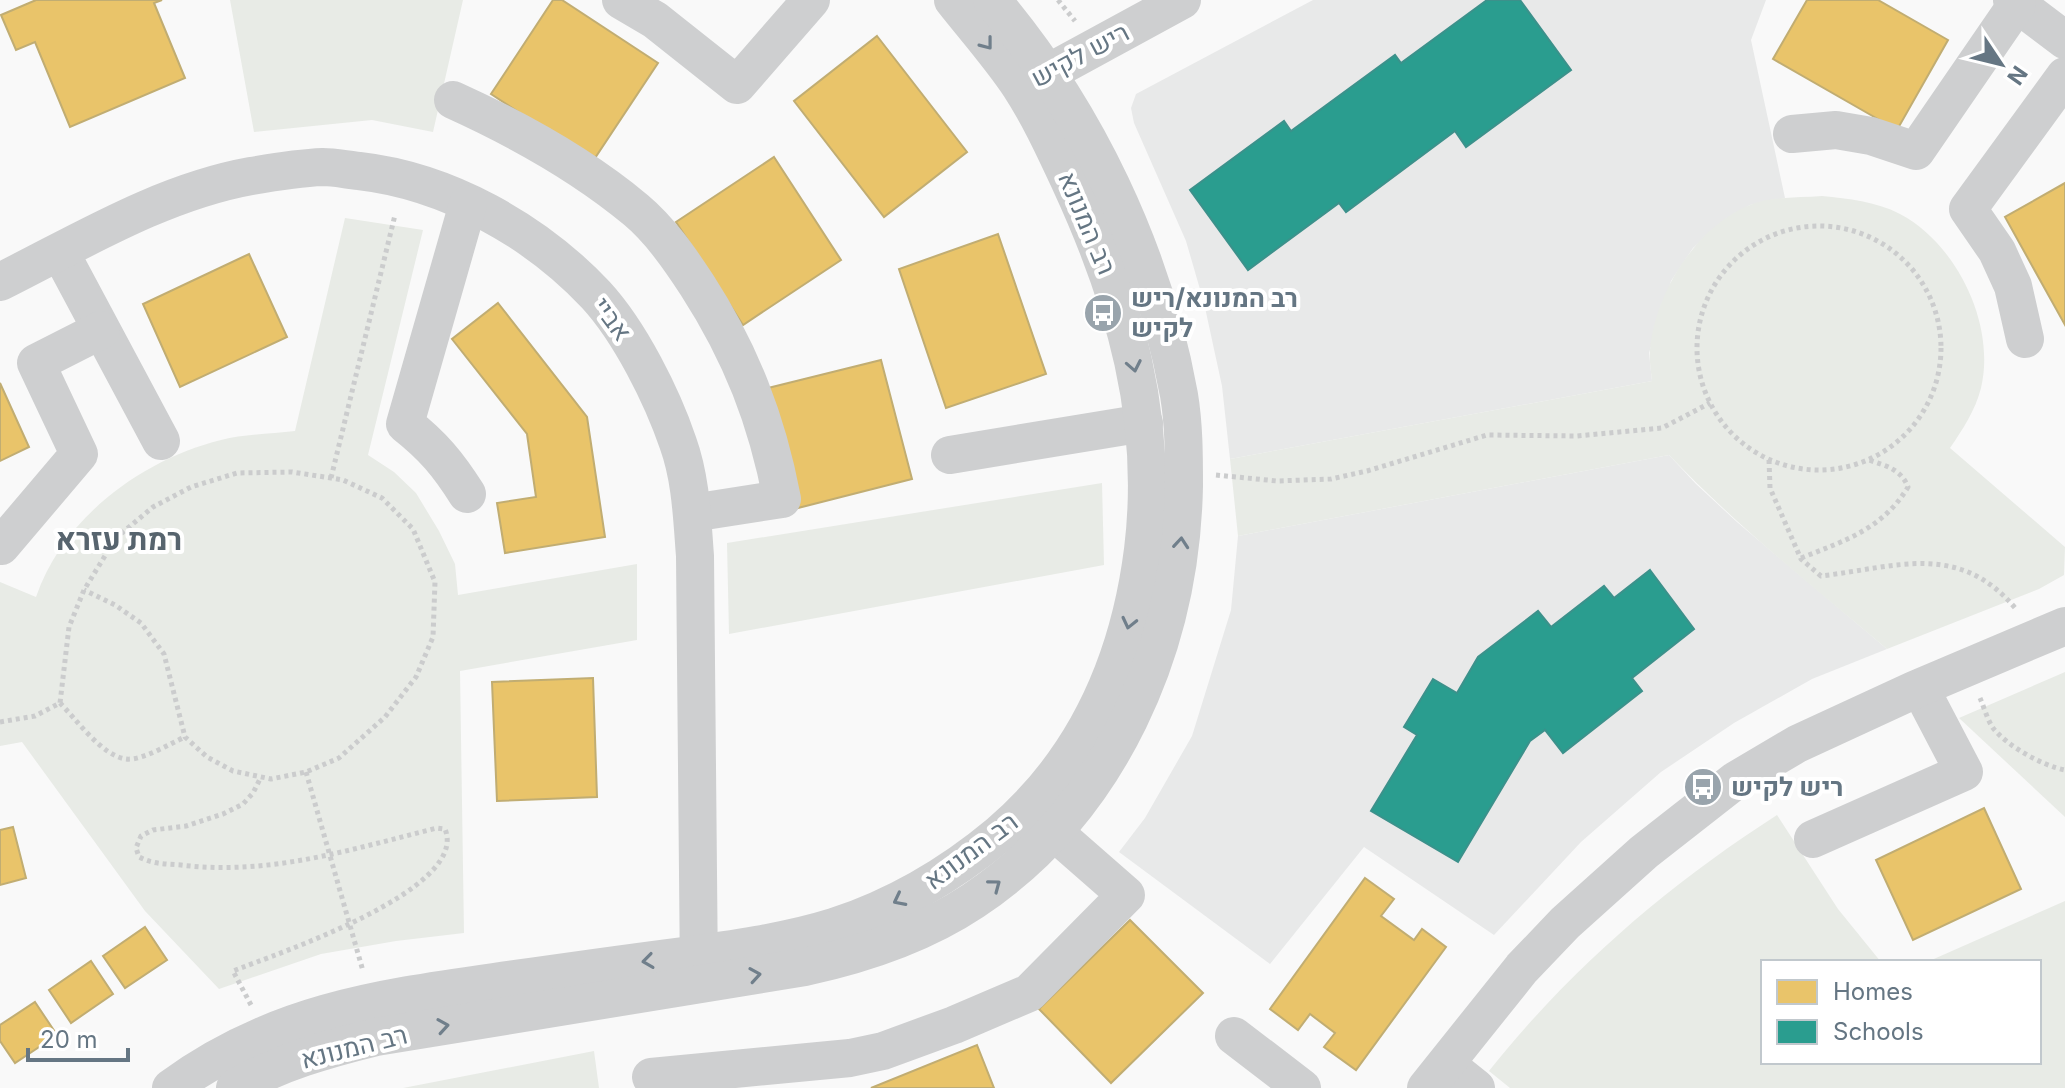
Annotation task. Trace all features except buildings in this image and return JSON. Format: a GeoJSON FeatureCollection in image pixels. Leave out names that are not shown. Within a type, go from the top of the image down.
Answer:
{"type":"FeatureCollection","features":[{"type":"Feature","properties":{"kind":"street"},"geometry":{"type":"LineString","coordinates":[[621,0],[655,20],[737,85],[811,0]]}},
{"type":"Feature","properties":{"kind":"street"},"geometry":{"type":"LineString","coordinates":[[953,0],[1034,80]]}},
{"type":"Feature","properties":{"kind":"street"},"geometry":{"type":"LineString","coordinates":[[992,0],[1034,80]]}},
{"type":"Feature","properties":{"kind":"street","name":"ריש לקיש"},"geometry":{"type":"LineString","coordinates":[[1034,80],[1182,0]]}},
{"type":"Feature","properties":{"kind":"street"},"geometry":{"type":"LineString","coordinates":[[1792,134],[1836,130],[1871,136],[1916,151],[2014,2],[2065,40]]}},
{"type":"Feature","properties":{"kind":"street"},"geometry":{"type":"LineString","coordinates":[[2025,339],[2013,286],[1997,251],[1968,209],[2065,76]]}},
{"type":"Feature","properties":{"kind":"street","name":"רב המנונא"},"geometry":{"type":"LineString","coordinates":[[235,1088],[257,1075],[337,1046],[698,969],[738,948],[832,927],[883,908],[928,885],[973,856],[1020,816],[1059,773],[1110,682],[1128,630],[1148,506],[1144,423],[1130,341],[1111,278],[1065,173],[1034,80]]}},
{"type":"Feature","properties":{"kind":"street","name":"רב המנונא"},"geometry":{"type":"LineString","coordinates":[[171,1088],[201,1067],[295,1022],[409,994],[847,958],[936,923],[973,901],[1011,873],[1054,832],[1117,746],[1139,703],[1157,654],[1180,555],[1184,471],[1179,396],[1152,285],[1102,169],[1034,80]]}},
{"type":"Feature","properties":{"kind":"street"},"geometry":{"type":"LineString","coordinates":[[453,100],[508,125],[637,211],[679,257],[720,322],[751,386],[772,448],[782,499],[692,513]]}},
{"type":"Feature","properties":{"kind":"street","name":"אביי"},"geometry":{"type":"LineString","coordinates":[[0,282],[153,206],[249,176],[325,167],[404,178],[445,192],[504,223],[559,259],[598,298],[632,346],[660,397],[679,446],[692,513],[695,556],[698,969]]}},
{"type":"Feature","properties":{"kind":"street"},"geometry":{"type":"LineString","coordinates":[[467,494],[431,444],[405,424],[468,204]]}},
{"type":"Feature","properties":{"kind":"street"},"geometry":{"type":"LineString","coordinates":[[60,252],[161,441]]}},
{"type":"Feature","properties":{"kind":"street"},"geometry":{"type":"LineString","coordinates":[[1,546],[79,454],[36,363],[101,330]]}},
{"type":"Feature","properties":{"kind":"street"},"geometry":{"type":"LineString","coordinates":[[950,455],[1144,423]]}},
{"type":"Feature","properties":{"kind":"street"},"geometry":{"type":"LineString","coordinates":[[1476,1088],[1436,1076],[1522,968],[1565,923],[1692,813],[1736,780],[1797,744],[2052,632]]}},
{"type":"Feature","properties":{"kind":"street"},"geometry":{"type":"LineString","coordinates":[[1813,839],[1964,772],[1920,688]]}},
{"type":"Feature","properties":{"kind":"street"},"geometry":{"type":"LineString","coordinates":[[651,1077],[850,1058],[883,1051],[1029,993],[1126,895],[1054,832]]}},
{"type":"Feature","properties":{"kind":"street"},"geometry":{"type":"LineString","coordinates":[[1234,1036],[1302,1088]]}},
{"type":"Feature","properties":{"kind":"path"},"geometry":{"type":"LineString","coordinates":[[331,478],[404,178]]}},
{"type":"Feature","properties":{"kind":"path"},"geometry":{"type":"LineString","coordinates":[[1826,225],[1856,230],[1883,243],[1907,262],[1925,286],[1937,313],[1941,344],[1939,374],[1928,402],[1912,427],[1889,448],[1868,459],[1830,470],[1799,469],[1769,460],[1742,445],[1721,422],[1710,403],[1697,365],[1697,333],[1705,303],[1720,275],[1742,253],[1767,237],[1796,227],[1826,225]]}},
{"type":"Feature","properties":{"kind":"path"},"geometry":{"type":"LineString","coordinates":[[1184,471],[1277,481],[1331,479],[1487,435],[1577,436],[1662,428],[1710,403]]}},
{"type":"Feature","properties":{"kind":"path"},"geometry":{"type":"LineString","coordinates":[[1801,559],[1849,539],[1889,514],[1901,499],[1908,487],[1904,476],[1868,459]]}},
{"type":"Feature","properties":{"kind":"path"},"geometry":{"type":"LineString","coordinates":[[1769,460],[1770,488],[1801,559],[1821,576],[1908,562],[1956,567],[1984,578],[2052,632]]}},
{"type":"Feature","properties":{"kind":"path"},"geometry":{"type":"LineString","coordinates":[[84,590],[115,605],[141,623],[164,654],[185,737],[207,757],[233,771],[271,779],[306,772],[339,758],[385,717],[416,677],[433,637],[435,582],[413,529],[382,498],[343,480],[292,472],[237,473],[191,487],[153,507],[116,538],[84,590],[69,627],[60,703],[102,748],[127,759],[147,754],[185,737]]}},
{"type":"Feature","properties":{"kind":"path"},"geometry":{"type":"LineString","coordinates":[[1966,668],[1993,728],[2021,751],[2049,767],[2065,770]]}},
{"type":"Feature","properties":{"kind":"path"},"geometry":{"type":"LineString","coordinates":[[0,722],[35,716],[60,703]]}},
{"type":"Feature","properties":{"kind":"path"},"geometry":{"type":"LineString","coordinates":[[306,772],[372,1002]]}},
{"type":"Feature","properties":{"kind":"path"},"geometry":{"type":"LineString","coordinates":[[261,777],[243,804],[223,814],[186,826],[153,830],[141,836],[136,848],[139,857],[147,862],[194,867],[252,868],[298,863],[437,828],[445,829],[449,838],[448,851],[433,873],[350,926],[233,971],[265,1034]]}},
{"type":"Feature","properties":{"kind":"shaded area"},"geometry":{"type":"Polygon","coordinates":[[[230,0],[463,0],[433,132],[372,120],[254,132],[230,0]]]}},
{"type":"Feature","properties":{"kind":"shaded area"},"geometry":{"type":"Polygon","coordinates":[[[1313,0],[1766,0],[1751,40],[1785,198],[1750,205],[1721,223],[1693,248],[1671,281],[1649,353],[1652,381],[1230,459],[1222,386],[1204,303],[1186,241],[1134,123],[1131,108],[1136,94],[1313,0]]]}},
{"type":"Feature","properties":{"kind":"shaded area"},"geometry":{"type":"Polygon","coordinates":[[[1822,196],[1871,203],[1900,214],[1939,245],[1955,266],[1977,313],[1983,338],[1984,364],[1975,404],[1950,448],[2065,547],[2064,575],[2039,589],[1887,649],[1748,531],[1669,455],[1238,536],[1230,459],[1652,381],[1650,350],[1660,307],[1669,285],[1696,246],[1730,215],[1750,205],[1776,199],[1822,196]]]}},
{"type":"Feature","properties":{"kind":"shaded area"},"geometry":{"type":"Polygon","coordinates":[[[345,218],[423,230],[368,455],[394,472],[416,493],[455,564],[458,595],[637,564],[637,640],[460,671],[464,933],[321,954],[219,989],[145,911],[22,742],[0,746],[0,582],[36,597],[48,568],[85,518],[109,496],[162,462],[221,440],[295,431],[345,218]]]}},
{"type":"Feature","properties":{"kind":"shaded area"},"geometry":{"type":"Polygon","coordinates":[[[1669,455],[1737,522],[1887,649],[1812,679],[1734,723],[1661,772],[1581,842],[1494,935],[1364,847],[1270,964],[1119,852],[1145,818],[1192,736],[1231,610],[1238,536],[1669,455]]]}},
{"type":"Feature","properties":{"kind":"shaded area"},"geometry":{"type":"Polygon","coordinates":[[[1102,483],[1104,565],[729,634],[727,543],[1102,483]]]}},
{"type":"Feature","properties":{"kind":"shaded area"},"geometry":{"type":"Polygon","coordinates":[[[2065,672],[2065,817],[1959,718],[2065,672]]]}},
{"type":"Feature","properties":{"kind":"shaded area"},"geometry":{"type":"Polygon","coordinates":[[[1777,815],[1838,909],[1879,960],[1761,960],[1761,1064],[2041,1064],[2041,960],[1932,960],[2065,901],[2065,1088],[1510,1088],[1489,1071],[1553,998],[1622,931],[1777,815]]]}},
{"type":"Feature","properties":{"kind":"shaded area"},"geometry":{"type":"Polygon","coordinates":[[[594,1051],[599,1088],[403,1088],[594,1051]]]}},
{"type":"Feature","properties":{"kind":"place","name":"רב המנונא/ריש לקיש"},"geometry":{"type":"Point","coordinates":[1103,313]}},
{"type":"Feature","properties":{"kind":"place","name":"ריש לקיש"},"geometry":{"type":"Point","coordinates":[1703,787]}},
{"type":"Feature","properties":{"kind":"district","name":"רמת עזרא"},"geometry":{"type":"Point","coordinates":[119,540]}}]}
